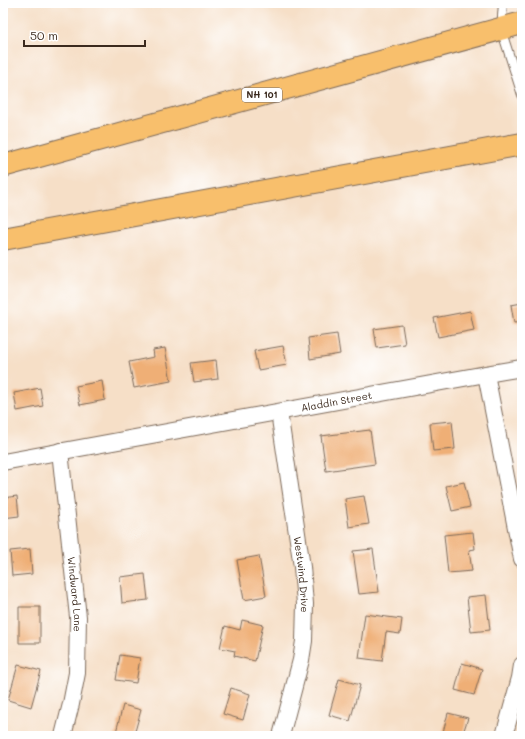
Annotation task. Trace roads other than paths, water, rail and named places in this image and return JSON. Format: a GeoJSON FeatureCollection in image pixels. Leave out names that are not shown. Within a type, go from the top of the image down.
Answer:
{"type":"FeatureCollection","features":[{"type":"Feature","properties":{"kind":"highway","name":"NH 101"},"geometry":{"type":"LineString","coordinates":[[3,166],[522,23]]}},
{"type":"Feature","properties":{"kind":"highway"},"geometry":{"type":"LineString","coordinates":[[3,239],[522,144]]}},
{"type":"Feature","properties":{"kind":"street","name":"Aladdin Street"},"geometry":{"type":"LineString","coordinates":[[3,462],[522,368]]}},
{"type":"Feature","properties":{"kind":"street"},"geometry":{"type":"LineString","coordinates":[[486,374],[522,559]]}},
{"type":"Feature","properties":{"kind":"street","name":"Westwind Drive"},"geometry":{"type":"LineString","coordinates":[[279,412],[302,567],[305,604],[304,641],[301,660],[281,736]]}},
{"type":"Feature","properties":{"kind":"street","name":"Windward Lane"},"geometry":{"type":"LineString","coordinates":[[60,451],[78,617],[77,673],[63,736]]}},
{"type":"Feature","properties":{"kind":"street"},"geometry":{"type":"LineString","coordinates":[[504,736],[520,678],[522,665]]}},
{"type":"Feature","properties":{"kind":"lane"},"geometry":{"type":"LineString","coordinates":[[503,3],[501,29],[522,95]]}}]}
